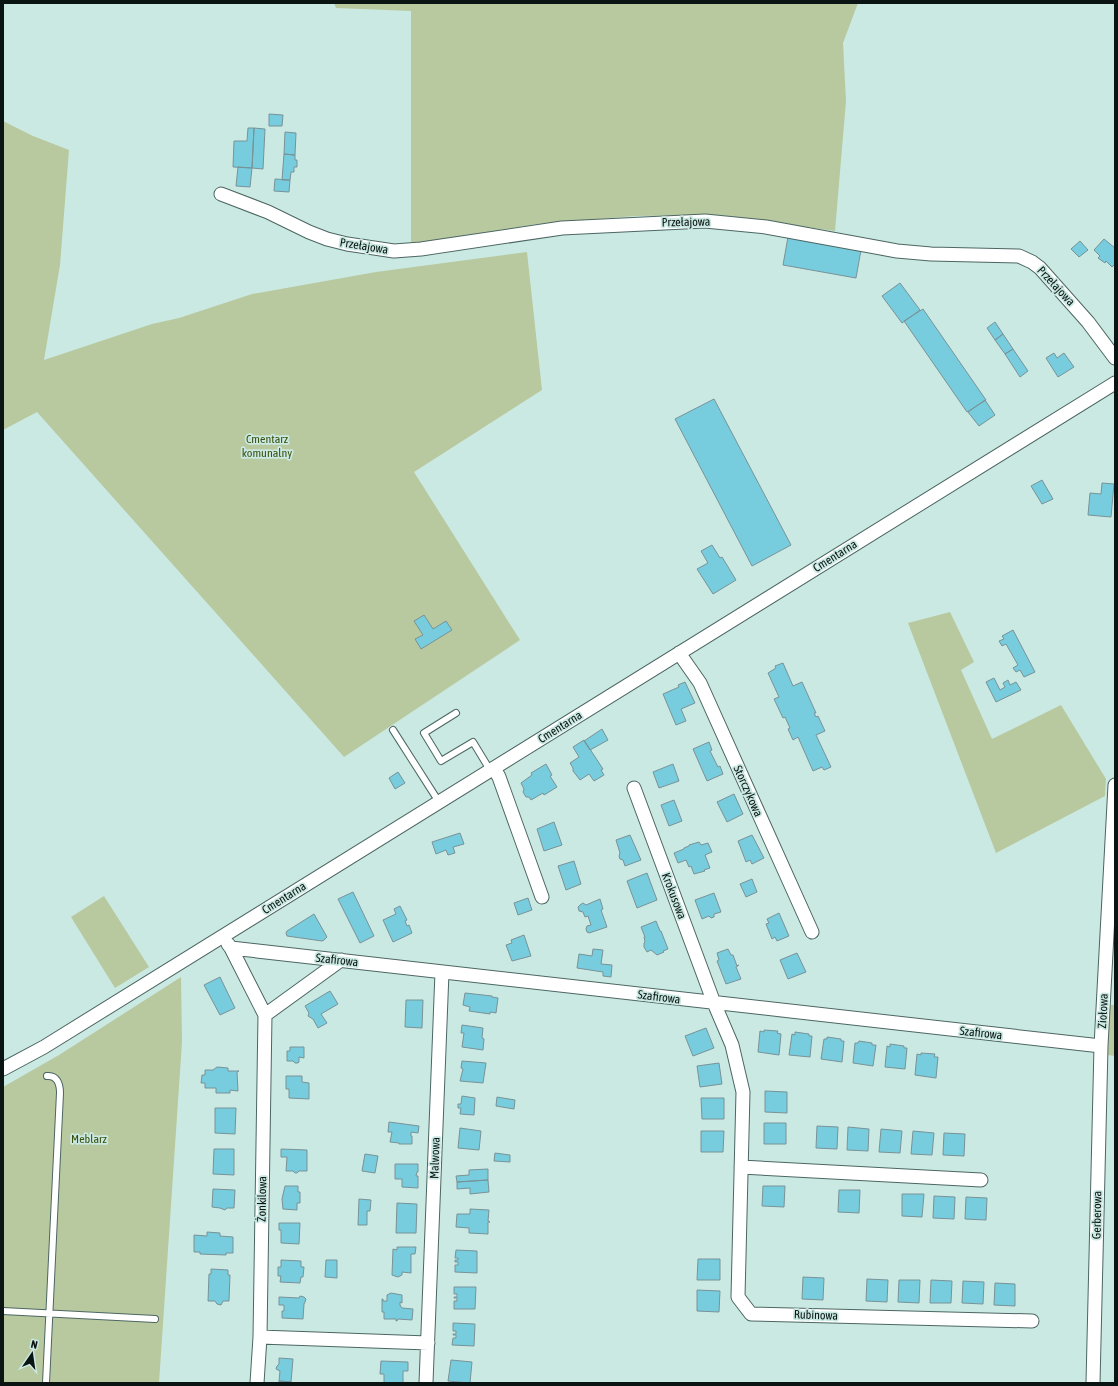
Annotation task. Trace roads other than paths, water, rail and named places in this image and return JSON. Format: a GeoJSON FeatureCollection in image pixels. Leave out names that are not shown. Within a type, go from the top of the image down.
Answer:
{"type":"FeatureCollection","features":[{"type":"Feature","properties":{"kind":"street","name":"Przełajowa"},"geometry":{"type":"LineString","coordinates":[[221,194],[268,212],[327,239],[347,244],[394,251],[421,249],[562,228],[705,222],[766,227],[898,251],[931,254],[1019,256],[1032,262],[1040,268],[1088,322],[1115,358]]}},
{"type":"Feature","properties":{"kind":"street","name":"Cmentarna"},"geometry":{"type":"LineString","coordinates":[[3,1069],[44,1047],[1115,383]]}},
{"type":"Feature","properties":{"kind":"street","name":"Storczykowa"},"geometry":{"type":"LineString","coordinates":[[679,653],[700,683],[812,932]]}},
{"type":"Feature","properties":{"kind":"street"},"geometry":{"type":"LineString","coordinates":[[492,769],[499,776],[542,897]]}},
{"type":"Feature","properties":{"kind":"street","name":"Ziołowa"},"geometry":{"type":"LineString","coordinates":[[1101,1046],[1115,785]]}},
{"type":"Feature","properties":{"kind":"street","name":"Krokusowa"},"geometry":{"type":"LineString","coordinates":[[634,788],[714,1003]]}},
{"type":"Feature","properties":{"kind":"street"},"geometry":{"type":"LineString","coordinates":[[222,936],[231,948]]}},
{"type":"Feature","properties":{"kind":"street","name":"Szafirowa"},"geometry":{"type":"LineString","coordinates":[[231,948],[1101,1046]]}},
{"type":"Feature","properties":{"kind":"street","name":"Żonkilowa"},"geometry":{"type":"LineString","coordinates":[[231,948],[265,1015],[260,1337],[257,1383]]}},
{"type":"Feature","properties":{"kind":"street"},"geometry":{"type":"LineString","coordinates":[[265,1015],[341,960]]}},
{"type":"Feature","properties":{"kind":"street","name":"Malwowa"},"geometry":{"type":"LineString","coordinates":[[426,1383],[442,972]]}},
{"type":"Feature","properties":{"kind":"street","name":"Rubinowa"},"geometry":{"type":"LineString","coordinates":[[714,1003],[732,1045],[743,1092],[738,1297],[751,1314],[1032,1321]]}},
{"type":"Feature","properties":{"kind":"street","name":"Gerberowa"},"geometry":{"type":"LineString","coordinates":[[1093,1383],[1101,1046]]}},
{"type":"Feature","properties":{"kind":"street"},"geometry":{"type":"LineString","coordinates":[[741,1167],[981,1180]]}},
{"type":"Feature","properties":{"kind":"street"},"geometry":{"type":"LineString","coordinates":[[260,1337],[428,1343]]}},
{"type":"Feature","properties":{"kind":"lane"},"geometry":{"type":"LineString","coordinates":[[456,713],[424,733],[441,761],[473,742],[492,769]]}},
{"type":"Feature","properties":{"kind":"lane"},"geometry":{"type":"LineString","coordinates":[[393,730],[439,802]]}},
{"type":"Feature","properties":{"kind":"lane"},"geometry":{"type":"LineString","coordinates":[[46,1383],[60,1093],[57,1080],[53,1076],[47,1076]]}},
{"type":"Feature","properties":{"kind":"lane"},"geometry":{"type":"LineString","coordinates":[[3,1311],[155,1319]]}},
{"type":"Feature","properties":{"kind":"park label","name":"Cmentarz komunalny"},"geometry":{"type":"Point","coordinates":[267,446]}},
{"type":"Feature","properties":{"kind":"park label","name":"Meblarz"},"geometry":{"type":"Point","coordinates":[89,1139]}}]}
